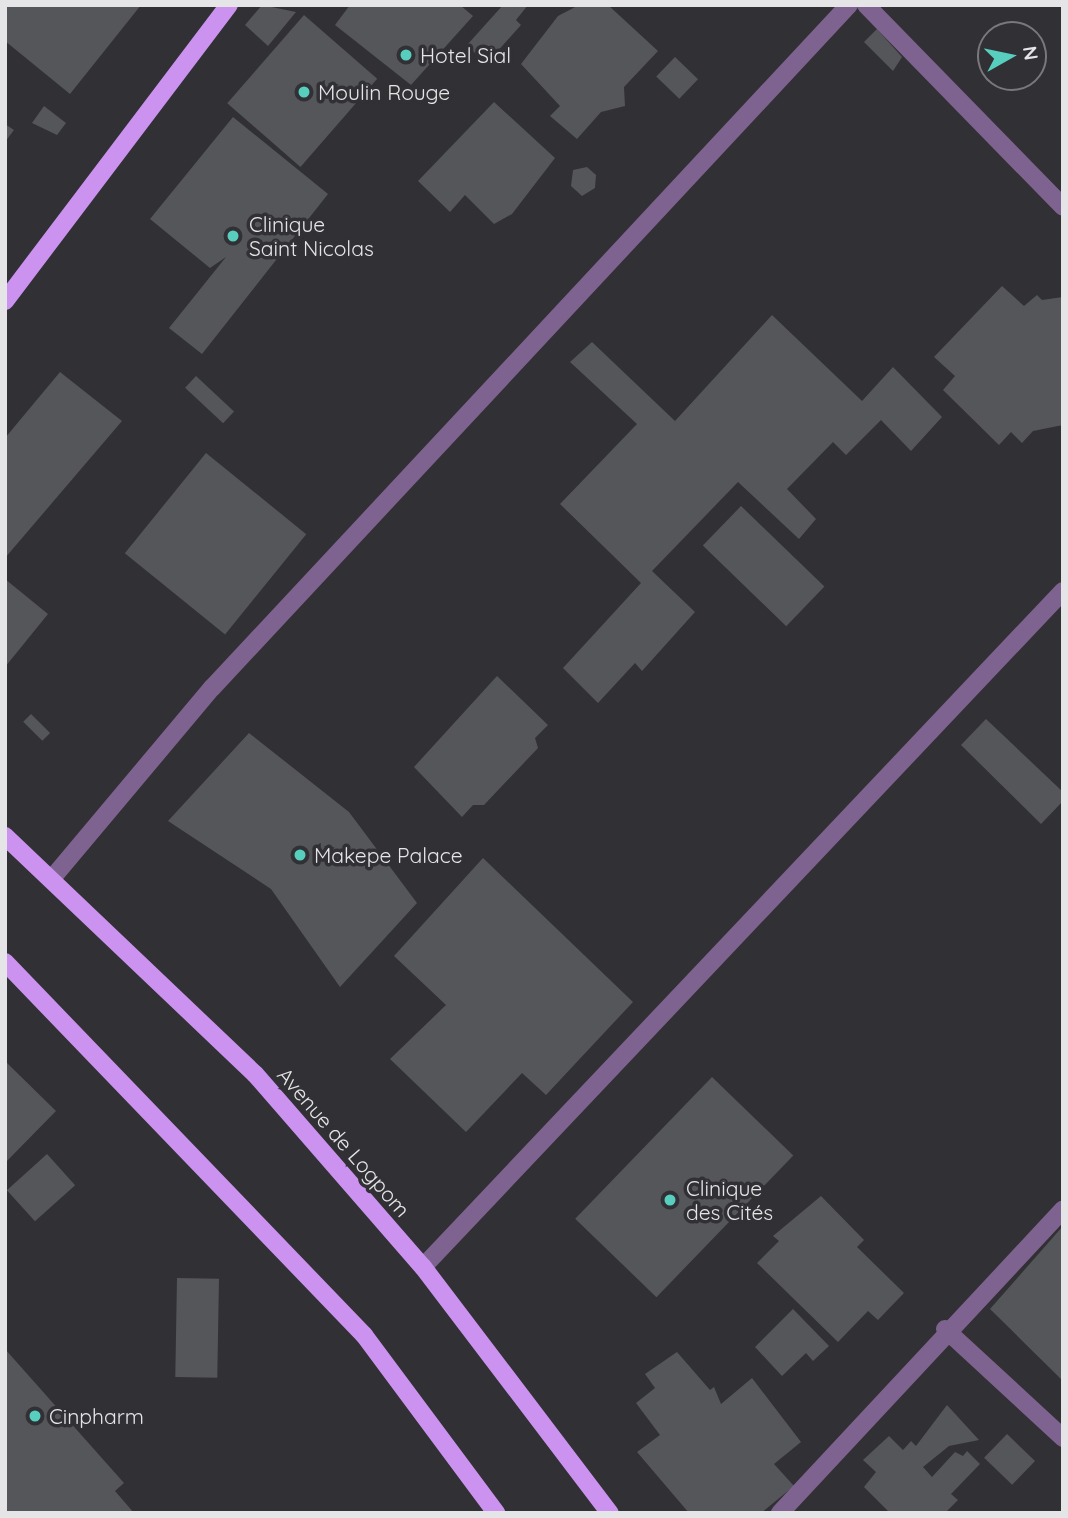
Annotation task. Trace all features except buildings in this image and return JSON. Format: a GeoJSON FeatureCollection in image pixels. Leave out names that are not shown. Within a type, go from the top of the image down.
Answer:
{"type":"FeatureCollection","features":[{"type":"Feature","properties":{"kind":"main road"},"geometry":{"type":"LineString","coordinates":[[5,302],[229,5]]}},
{"type":"Feature","properties":{"kind":"main road","name":"Avenue de Logpom"},"geometry":{"type":"LineString","coordinates":[[5,836],[54,876],[255,1074],[423,1267],[610,1513]]}},
{"type":"Feature","properties":{"kind":"main road"},"geometry":{"type":"LineString","coordinates":[[5,962],[363,1335],[496,1513]]}},
{"type":"Feature","properties":{"kind":"street"},"geometry":{"type":"LineString","coordinates":[[54,876],[212,688],[849,5]]}},
{"type":"Feature","properties":{"kind":"street"},"geometry":{"type":"LineString","coordinates":[[866,5],[1063,207]]}},
{"type":"Feature","properties":{"kind":"street"},"geometry":{"type":"LineString","coordinates":[[423,1267],[1063,591]]}},
{"type":"Feature","properties":{"kind":"street"},"geometry":{"type":"LineString","coordinates":[[780,1513],[945,1329],[1063,1210]]}},
{"type":"Feature","properties":{"kind":"street"},"geometry":{"type":"LineString","coordinates":[[945,1329],[1063,1438]]}},
{"type":"Feature","properties":{"kind":"place","name":"Hotel Sial"},"geometry":{"type":"Point","coordinates":[406,55]}},
{"type":"Feature","properties":{"kind":"place","name":"Moulin Rouge"},"geometry":{"type":"Point","coordinates":[304,92]}},
{"type":"Feature","properties":{"kind":"place","name":"Clinique Saint Nicolas"},"geometry":{"type":"Point","coordinates":[233,236]}},
{"type":"Feature","properties":{"kind":"place","name":"Makepe Palace"},"geometry":{"type":"Point","coordinates":[300,855]}},
{"type":"Feature","properties":{"kind":"place","name":"Clinique des Cités"},"geometry":{"type":"Point","coordinates":[670,1200]}},
{"type":"Feature","properties":{"kind":"place","name":"Cinpharm"},"geometry":{"type":"Point","coordinates":[35,1416]}}]}
